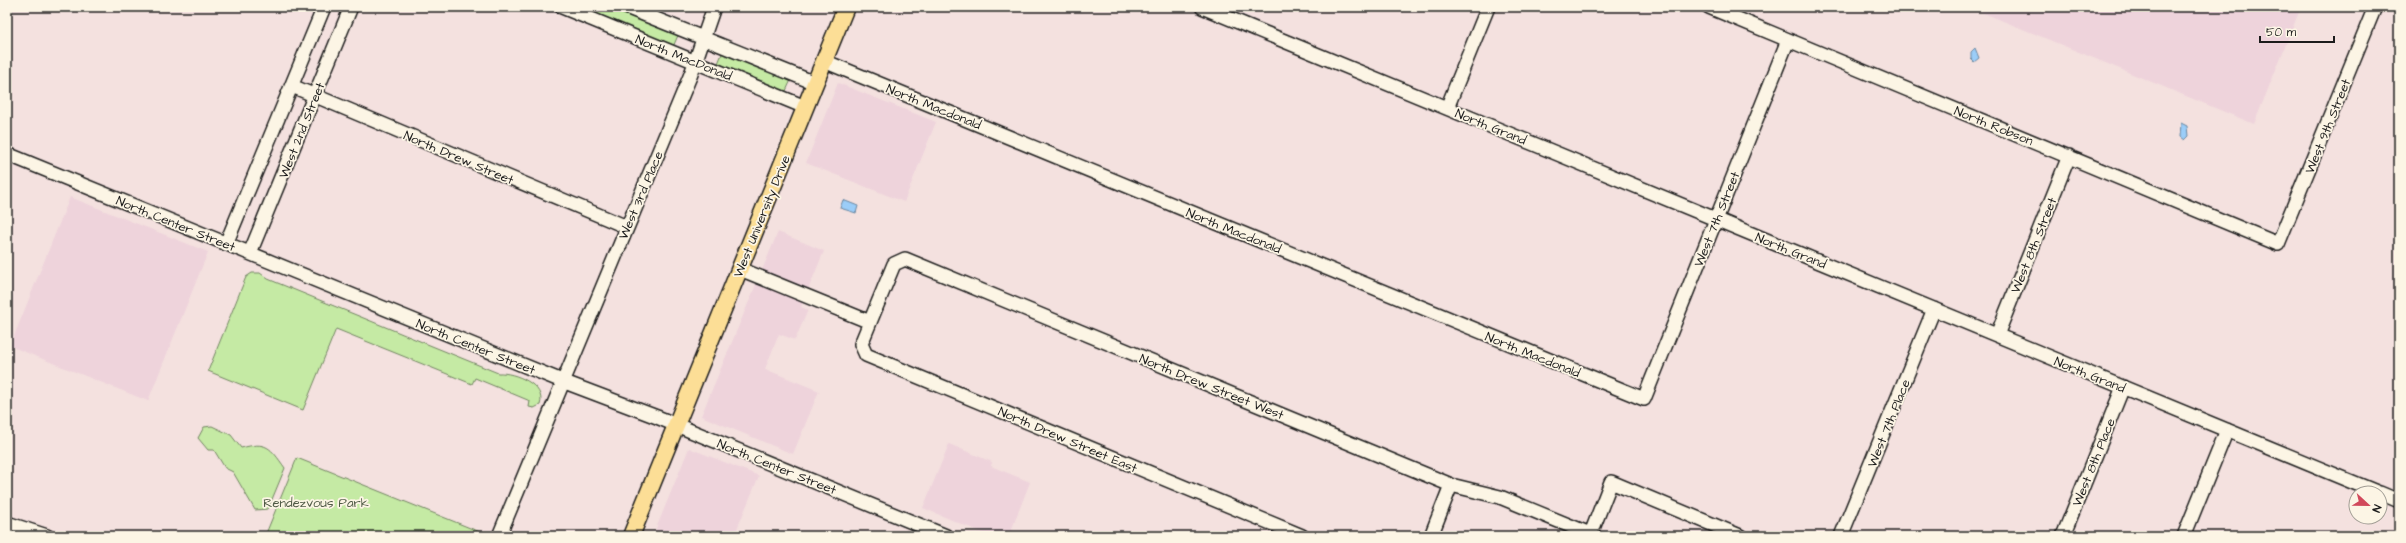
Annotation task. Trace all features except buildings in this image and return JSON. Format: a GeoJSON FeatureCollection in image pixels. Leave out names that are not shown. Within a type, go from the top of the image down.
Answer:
{"type":"FeatureCollection","features":[{"type":"Feature","properties":{"kind":"main road","name":"West University Drive"},"geometry":{"type":"LineString","coordinates":[[633,535],[676,424],[846,7]]}},
{"type":"Feature","properties":{"kind":"street","name":"West 2nd Street"},"geometry":{"type":"LineString","coordinates":[[226,244],[324,7]]}},
{"type":"Feature","properties":{"kind":"street","name":"West 2nd Street"},"geometry":{"type":"LineString","coordinates":[[250,253],[351,7]]}},
{"type":"Feature","properties":{"kind":"street","name":"North MacDonald"},"geometry":{"type":"LineString","coordinates":[[562,7],[805,107]]}},
{"type":"Feature","properties":{"kind":"street","name":"North MacDonald"},"geometry":{"type":"LineString","coordinates":[[626,7],[815,83]]}},
{"type":"Feature","properties":{"kind":"street","name":"West 3rd Place"},"geometry":{"type":"LineString","coordinates":[[498,536],[695,61],[714,7]]}},
{"type":"Feature","properties":{"kind":"street","name":"North Grand"},"geometry":{"type":"LineString","coordinates":[[1202,7],[2361,485]]}},
{"type":"Feature","properties":{"kind":"street"},"geometry":{"type":"LineString","coordinates":[[1447,108],[1488,7]]}},
{"type":"Feature","properties":{"kind":"street","name":"North Robson"},"geometry":{"type":"LineString","coordinates":[[1709,7],[2278,244]]}},
{"type":"Feature","properties":{"kind":"street","name":"West 9th Street"},"geometry":{"type":"LineString","coordinates":[[2278,244],[2375,7]]}},
{"type":"Feature","properties":{"kind":"street","name":"West 7th Street"},"geometry":{"type":"LineString","coordinates":[[1644,399],[1788,40]]}},
{"type":"Feature","properties":{"kind":"street","name":"North Macdonald"},"geometry":{"type":"LineString","coordinates":[[824,61],[1644,399]]}},
{"type":"Feature","properties":{"kind":"street","name":"North Drew Street"},"geometry":{"type":"LineString","coordinates":[[292,86],[627,227]]}},
{"type":"Feature","properties":{"kind":"street","name":"North Center Street"},"geometry":{"type":"LineString","coordinates":[[7,154],[562,380],[676,424],[920,531],[946,536]]}},
{"type":"Feature","properties":{"kind":"street","name":"West 8th Street"},"geometry":{"type":"LineString","coordinates":[[1997,335],[2069,156]]}},
{"type":"Feature","properties":{"kind":"street","name":"North Drew Street West"},"geometry":{"type":"LineString","coordinates":[[870,322],[894,264],[905,259],[1451,485],[1500,497],[1590,535]]}},
{"type":"Feature","properties":{"kind":"street"},"geometry":{"type":"LineString","coordinates":[[740,270],[870,322]]}},
{"type":"Feature","properties":{"kind":"street","name":"West 7th Place"},"geometry":{"type":"LineString","coordinates":[[1841,536],[1934,309]]}},
{"type":"Feature","properties":{"kind":"street","name":"North Drew Street East"},"geometry":{"type":"LineString","coordinates":[[870,322],[861,344],[866,355],[1302,536]]}},
{"type":"Feature","properties":{"kind":"street","name":"West 8th Place"},"geometry":{"type":"LineString","coordinates":[[2063,536],[2123,387]]}},
{"type":"Feature","properties":{"kind":"street"},"geometry":{"type":"LineString","coordinates":[[2184,536],[2227,430]]}},
{"type":"Feature","properties":{"kind":"street"},"geometry":{"type":"LineString","coordinates":[[1590,535],[1611,482],[1740,536]]}},
{"type":"Feature","properties":{"kind":"street"},"geometry":{"type":"LineString","coordinates":[[1430,536],[1451,485]]}},
{"type":"Feature","properties":{"kind":"street","name":"North Grand"},"geometry":{"type":"LineString","coordinates":[[2388,496],[2399,501]]}},
{"type":"Feature","properties":{"kind":"street"},"geometry":{"type":"LineString","coordinates":[[7,523],[47,536]]}},
{"type":"Feature","properties":{"kind":"shaded area"},"geometry":{"type":"Polygon","coordinates":[[[1969,7],[2301,7],[2254,124],[1969,7]]]}},
{"type":"Feature","properties":{"kind":"shaded area"},"geometry":{"type":"Polygon","coordinates":[[[838,83],[936,122],[904,202],[806,163],[838,83]]]}},
{"type":"Feature","properties":{"kind":"shaded area"},"geometry":{"type":"Polygon","coordinates":[[[70,197],[208,252],[148,401],[10,346],[70,197]]]}},
{"type":"Feature","properties":{"kind":"shaded area"},"geometry":{"type":"Polygon","coordinates":[[[778,232],[824,251],[801,307],[808,310],[795,340],[779,334],[765,369],[819,391],[793,454],[701,416],[778,232]]]}},
{"type":"Feature","properties":{"kind":"shaded area"},"geometry":{"type":"Polygon","coordinates":[[[949,444],[992,462],[991,466],[1030,482],[1009,536],[990,536],[923,508],[949,444]]]}},
{"type":"Feature","properties":{"kind":"shaded area"},"geometry":{"type":"Polygon","coordinates":[[[689,448],[759,476],[734,536],[653,536],[689,448]]]}},
{"type":"Feature","properties":{"kind":"green space"},"geometry":{"type":"Polygon","coordinates":[[[574,7],[618,7],[679,33],[673,47],[574,7]]]}},
{"type":"Feature","properties":{"kind":"green space"},"geometry":{"type":"Polygon","coordinates":[[[723,51],[791,80],[785,93],[717,66],[723,51]]]}},
{"type":"Feature","properties":{"kind":"green space"},"geometry":{"type":"Polygon","coordinates":[[[252,273],[260,273],[268,279],[498,373],[505,373],[520,377],[528,381],[539,391],[541,398],[540,405],[534,408],[529,407],[530,401],[475,378],[472,384],[336,329],[303,410],[208,371],[246,277],[252,273]]]}},
{"type":"Feature","properties":{"kind":"green space"},"geometry":{"type":"Polygon","coordinates":[[[212,426],[231,435],[241,448],[257,445],[267,448],[275,455],[285,468],[268,509],[255,510],[233,472],[225,468],[214,450],[208,450],[198,438],[204,427],[212,426]]]}},
{"type":"Feature","properties":{"kind":"green space","name":"Rendezvous Park"},"geometry":{"type":"Polygon","coordinates":[[[297,458],[480,532],[479,536],[265,536],[297,458]]]}},
{"type":"Feature","properties":{"kind":"water"},"geometry":{"type":"Polygon","coordinates":[[[1975,48],[1979,58],[1974,62],[1971,59],[1971,52],[1975,48]]]}},
{"type":"Feature","properties":{"kind":"water"},"geometry":{"type":"Polygon","coordinates":[[[2181,123],[2187,126],[2188,136],[2184,140],[2180,137],[2181,123]]]}},
{"type":"Feature","properties":{"kind":"water"},"geometry":{"type":"Polygon","coordinates":[[[843,200],[858,206],[856,213],[840,208],[843,200]]]}}]}
